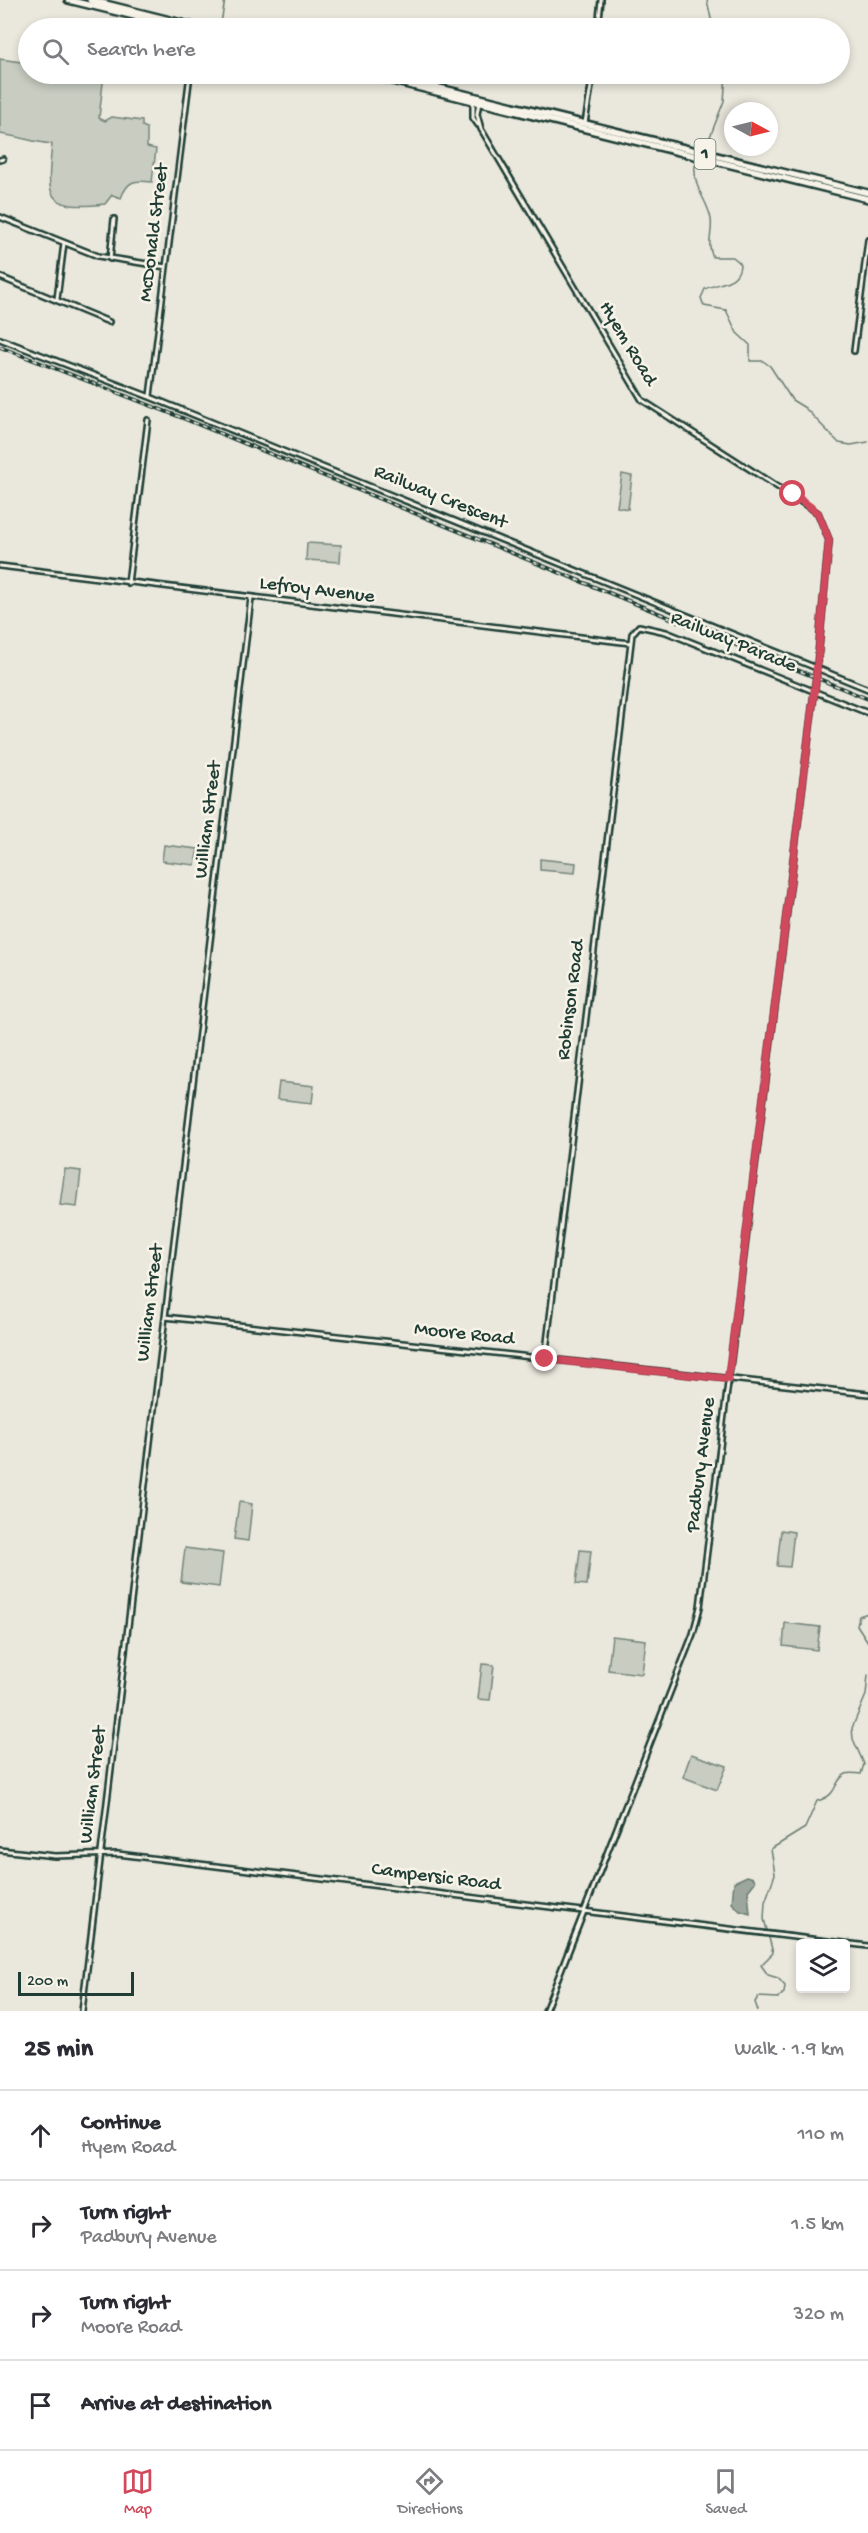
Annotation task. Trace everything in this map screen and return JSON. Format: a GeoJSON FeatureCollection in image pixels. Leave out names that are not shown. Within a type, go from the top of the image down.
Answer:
{"type":"FeatureCollection","features":[{"type":"Feature","properties":{"kind":"highway"},"geometry":{"type":"LineString","coordinates":[[68,0],[142,18]]}},
{"type":"Feature","properties":{"kind":"highway"},"geometry":{"type":"LineString","coordinates":[[90,0],[159,18]]}},
{"type":"Feature","properties":{"kind":"highway","name":"1"},"geometry":{"type":"LineString","coordinates":[[409,84],[476,99]]}},
{"type":"Feature","properties":{"kind":"highway","name":"1"},"geometry":{"type":"LineString","coordinates":[[420,84],[868,199]]}},
{"type":"Feature","properties":{"kind":"highway","name":"1"},"geometry":{"type":"LineString","coordinates":[[584,126],[868,193]]}},
{"type":"Feature","properties":{"kind":"street"},"geometry":{"type":"LineString","coordinates":[[599,18],[602,0]]}},
{"type":"Feature","properties":{"kind":"street","name":"McDonald Street"},"geometry":{"type":"LineString","coordinates":[[150,397],[189,84]]}},
{"type":"Feature","properties":{"kind":"street"},"geometry":{"type":"LineString","coordinates":[[584,126],[591,84]]}},
{"type":"Feature","properties":{"kind":"street","name":"Hyem Road"},"geometry":{"type":"LineString","coordinates":[[476,99],[481,129],[642,399],[818,513],[829,540]]}},
{"type":"Feature","properties":{"kind":"street"},"geometry":{"type":"LineString","coordinates":[[0,217],[110,259],[166,267]]}},
{"type":"Feature","properties":{"kind":"street"},"geometry":{"type":"LineString","coordinates":[[110,259],[114,219]]}},
{"type":"Feature","properties":{"kind":"street"},"geometry":{"type":"LineString","coordinates":[[854,351],[868,240]]}},
{"type":"Feature","properties":{"kind":"street"},"geometry":{"type":"LineString","coordinates":[[57,299],[64,243]]}},
{"type":"Feature","properties":{"kind":"street"},"geometry":{"type":"LineString","coordinates":[[0,277],[109,322]]}},
{"type":"Feature","properties":{"kind":"street","name":"Railway Crescent"},"geometry":{"type":"LineString","coordinates":[[0,339],[150,397],[868,689]]}},
{"type":"Feature","properties":{"kind":"street"},"geometry":{"type":"LineString","coordinates":[[128,583],[148,420]]}},
{"type":"Feature","properties":{"kind":"street","name":"Padbury Avenue"},"geometry":{"type":"LineString","coordinates":[[545,2011],[693,1634],[700,1607],[817,667],[829,540]]}},
{"type":"Feature","properties":{"kind":"street","name":"Lefroy Avenue"},"geometry":{"type":"LineString","coordinates":[[0,566],[630,644]]}},
{"type":"Feature","properties":{"kind":"street","name":"William Street"},"geometry":{"type":"LineString","coordinates":[[82,2011],[251,598]]}},
{"type":"Feature","properties":{"kind":"street","name":"Railway Parade"},"geometry":{"type":"LineString","coordinates":[[630,644],[632,634],[639,626],[649,627],[868,713]]}},
{"type":"Feature","properties":{"kind":"street","name":"Robinson Road"},"geometry":{"type":"LineString","coordinates":[[545,1359],[630,644]]}},
{"type":"Feature","properties":{"kind":"street","name":"Moore Road"},"geometry":{"type":"LineString","coordinates":[[165,1317],[868,1394]]}},
{"type":"Feature","properties":{"kind":"street","name":"Campersic Road"},"geometry":{"type":"LineString","coordinates":[[0,1850],[56,1856],[101,1853],[868,1946]]}},
{"type":"Feature","properties":{"kind":"shaded area"},"geometry":{"type":"Polygon","coordinates":[[[0,59],[18,62],[18,84],[103,84],[99,118],[105,121],[112,117],[142,121],[142,126],[147,128],[147,147],[156,149],[152,182],[132,182],[121,198],[112,195],[105,204],[85,206],[60,202],[53,196],[50,187],[52,144],[0,134],[0,59]]]}},
{"type":"Feature","properties":{"kind":"shaded area"},"geometry":{"type":"Polygon","coordinates":[[[622,474],[632,476],[628,509],[617,507],[622,474]]]}},
{"type":"Feature","properties":{"kind":"shaded area"},"geometry":{"type":"Polygon","coordinates":[[[307,543],[341,545],[340,562],[306,560],[307,543]]]}},
{"type":"Feature","properties":{"kind":"shaded area"},"geometry":{"type":"Polygon","coordinates":[[[164,845],[198,849],[195,865],[162,861],[164,845]]]}},
{"type":"Feature","properties":{"kind":"shaded area"},"geometry":{"type":"Polygon","coordinates":[[[540,859],[576,863],[575,873],[540,870],[540,859]]]}},
{"type":"Feature","properties":{"kind":"shaded area"},"geometry":{"type":"Polygon","coordinates":[[[279,1082],[314,1086],[312,1103],[277,1099],[279,1082]]]}},
{"type":"Feature","properties":{"kind":"shaded area"},"geometry":{"type":"Polygon","coordinates":[[[65,1169],[81,1171],[77,1207],[60,1205],[65,1169]]]}},
{"type":"Feature","properties":{"kind":"shaded area"},"geometry":{"type":"Polygon","coordinates":[[[239,1502],[252,1504],[248,1541],[234,1539],[239,1502]]]}},
{"type":"Feature","properties":{"kind":"shaded area"},"geometry":{"type":"Polygon","coordinates":[[[781,1530],[794,1532],[790,1567],[777,1566],[781,1530]]]}},
{"type":"Feature","properties":{"kind":"shaded area"},"geometry":{"type":"Polygon","coordinates":[[[185,1548],[223,1553],[219,1587],[181,1582],[185,1548]]]}},
{"type":"Feature","properties":{"kind":"shaded area"},"geometry":{"type":"Polygon","coordinates":[[[580,1550],[591,1551],[587,1585],[576,1584],[580,1550]]]}},
{"type":"Feature","properties":{"kind":"shaded area"},"geometry":{"type":"Polygon","coordinates":[[[785,1623],[820,1627],[817,1650],[783,1646],[785,1623]]]}},
{"type":"Feature","properties":{"kind":"shaded area"},"geometry":{"type":"Polygon","coordinates":[[[612,1636],[646,1640],[642,1674],[608,1670],[612,1636]]]}},
{"type":"Feature","properties":{"kind":"shaded area"},"geometry":{"type":"Polygon","coordinates":[[[482,1664],[494,1665],[490,1700],[478,1699],[482,1664]]]}},
{"type":"Feature","properties":{"kind":"shaded area"},"geometry":{"type":"Polygon","coordinates":[[[691,1754],[727,1766],[717,1790],[683,1777],[691,1754]]]}},
{"type":"Feature","properties":{"kind":"shaded area"},"geometry":{"type":"Polygon","coordinates":[[[747,1876],[754,1878],[755,1882],[748,1891],[750,1914],[740,1911],[732,1903],[734,1882],[747,1876]]]}},
{"type":"Feature","properties":{"kind":"waterway"},"geometry":{"type":"LineString","coordinates":[[222,18],[225,0]]}},
{"type":"Feature","properties":{"kind":"waterway"},"geometry":{"type":"LineString","coordinates":[[707,0],[711,18]]}},
{"type":"Feature","properties":{"kind":"waterway"},"geometry":{"type":"LineString","coordinates":[[708,142],[724,101],[725,84]]}},
{"type":"Feature","properties":{"kind":"waterway"},"geometry":{"type":"LineString","coordinates":[[695,165],[698,188],[711,219],[710,247],[713,257],[733,257],[740,263],[739,270],[733,279],[705,289],[701,298],[704,306],[726,310],[737,333],[750,345],[750,361],[763,361],[770,366],[792,400],[805,408],[839,443],[851,445],[868,442]]}},
{"type":"Feature","properties":{"kind":"waterway"},"geometry":{"type":"LineString","coordinates":[[868,1613],[859,1616],[857,1625],[868,1642]]}},
{"type":"Feature","properties":{"kind":"waterway"},"geometry":{"type":"LineString","coordinates":[[758,2011],[755,2002],[758,1997],[778,1998],[784,1993],[785,1986],[778,1978],[768,1975],[761,1965],[773,1953],[764,1919],[765,1902],[775,1874],[771,1849],[805,1828],[817,1801],[833,1792],[842,1777],[848,1773],[861,1774],[864,1764],[853,1739],[852,1728],[866,1695],[868,1675]]}},
{"type":"Feature","properties":{"kind":"railway"},"geometry":{"type":"LineString","coordinates":[[0,347],[180,417],[868,699]]}},
{"type":"Feature","properties":{"kind":"route"},"geometry":{"type":"LineString","coordinates":[[545,1359],[728,1379],[816,678],[829,540],[818,513],[793,494]]}}]}
